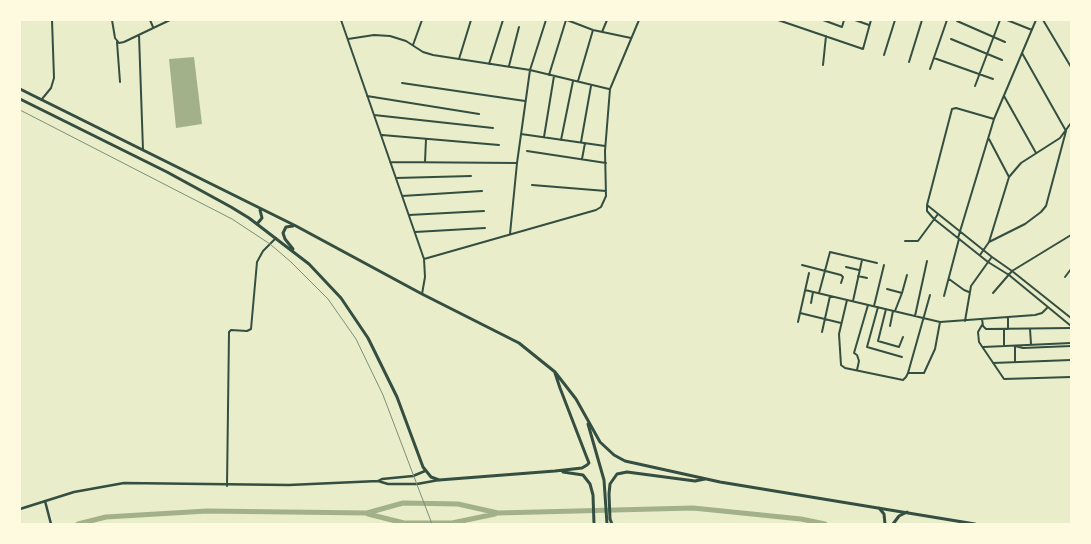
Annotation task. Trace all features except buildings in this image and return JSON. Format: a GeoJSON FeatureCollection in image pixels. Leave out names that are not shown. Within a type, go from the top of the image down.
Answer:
{"type":"FeatureCollection","features":[{"type":"Feature","properties":{"kind":"highway"},"geometry":{"type":"LineString","coordinates":[[20,89],[296,226],[422,294],[519,343],[555,372],[573,394],[600,442],[619,458],[632,464],[705,479],[975,524]]}},
{"type":"Feature","properties":{"kind":"highway"},"geometry":{"type":"LineString","coordinates":[[20,99],[167,172],[231,207],[298,254]]}},
{"type":"Feature","properties":{"kind":"highway"},"geometry":{"type":"LineString","coordinates":[[256,224],[262,218],[259,209]]}},
{"type":"Feature","properties":{"kind":"highway"},"geometry":{"type":"LineString","coordinates":[[296,226],[286,227],[283,233],[285,239],[341,298],[368,338],[397,397],[425,471],[431,477],[439,480],[555,471],[582,468],[589,463],[555,372]]}},
{"type":"Feature","properties":{"kind":"highway"},"geometry":{"type":"LineString","coordinates":[[585,416],[607,494],[609,523]]}},
{"type":"Feature","properties":{"kind":"highway"},"geometry":{"type":"LineString","coordinates":[[555,471],[583,475],[590,484],[593,494],[594,524]]}},
{"type":"Feature","properties":{"kind":"highway"},"geometry":{"type":"LineString","coordinates":[[607,494],[612,479],[621,472],[695,481],[705,479]]}},
{"type":"Feature","properties":{"kind":"highway"},"geometry":{"type":"LineString","coordinates":[[879,508],[883,512],[886,522]]}},
{"type":"Feature","properties":{"kind":"highway"},"geometry":{"type":"LineString","coordinates":[[894,523],[898,516],[908,512]]}},
{"type":"Feature","properties":{"kind":"street"},"geometry":{"type":"LineString","coordinates":[[41,100],[51,88],[54,78],[52,20]]}},
{"type":"Feature","properties":{"kind":"street"},"geometry":{"type":"LineString","coordinates":[[112,20],[117,42],[120,82]]}},
{"type":"Feature","properties":{"kind":"street"},"geometry":{"type":"LineString","coordinates":[[150,20],[153,28]]}},
{"type":"Feature","properties":{"kind":"street"},"geometry":{"type":"LineString","coordinates":[[117,42],[124,42],[170,20]]}},
{"type":"Feature","properties":{"kind":"street"},"geometry":{"type":"LineString","coordinates":[[341,20],[424,260],[425,277],[422,294]]}},
{"type":"Feature","properties":{"kind":"street"},"geometry":{"type":"LineString","coordinates":[[414,46],[422,20]]}},
{"type":"Feature","properties":{"kind":"street"},"geometry":{"type":"LineString","coordinates":[[459,59],[471,20]]}},
{"type":"Feature","properties":{"kind":"street"},"geometry":{"type":"LineString","coordinates":[[489,64],[503,20]]}},
{"type":"Feature","properties":{"kind":"street"},"geometry":{"type":"LineString","coordinates":[[510,234],[517,162],[530,70],[546,20]]}},
{"type":"Feature","properties":{"kind":"street"},"geometry":{"type":"LineString","coordinates":[[549,75],[566,20],[593,30],[630,38]]}},
{"type":"Feature","properties":{"kind":"street"},"geometry":{"type":"LineString","coordinates":[[602,32],[607,20]]}},
{"type":"Feature","properties":{"kind":"street"},"geometry":{"type":"LineString","coordinates":[[424,260],[599,209],[605,202],[610,89],[639,20]]}},
{"type":"Feature","properties":{"kind":"street"},"geometry":{"type":"LineString","coordinates":[[778,20],[863,49],[871,20]]}},
{"type":"Feature","properties":{"kind":"street"},"geometry":{"type":"LineString","coordinates":[[823,20],[842,27],[844,20]]}},
{"type":"Feature","properties":{"kind":"street"},"geometry":{"type":"LineString","coordinates":[[855,20],[869,25]]}},
{"type":"Feature","properties":{"kind":"street"},"geometry":{"type":"LineString","coordinates":[[884,55],[895,20]]}},
{"type":"Feature","properties":{"kind":"street"},"geometry":{"type":"LineString","coordinates":[[909,62],[922,20]]}},
{"type":"Feature","properties":{"kind":"street"},"geometry":{"type":"LineString","coordinates":[[930,69],[948,20]]}},
{"type":"Feature","properties":{"kind":"street"},"geometry":{"type":"LineString","coordinates":[[974,86],[1000,20]]}},
{"type":"Feature","properties":{"kind":"street"},"geometry":{"type":"LineString","coordinates":[[1007,20],[1032,30]]}},
{"type":"Feature","properties":{"kind":"street"},"geometry":{"type":"LineString","coordinates":[[944,296],[958,238],[994,119],[1036,20]]}},
{"type":"Feature","properties":{"kind":"street"},"geometry":{"type":"LineString","coordinates":[[1043,20],[1071,68]]}},
{"type":"Feature","properties":{"kind":"street"},"geometry":{"type":"LineString","coordinates":[[956,21],[1005,42]]}},
{"type":"Feature","properties":{"kind":"street"},"geometry":{"type":"LineString","coordinates":[[508,67],[519,27]]}},
{"type":"Feature","properties":{"kind":"street"},"geometry":{"type":"LineString","coordinates":[[578,81],[593,30]]}},
{"type":"Feature","properties":{"kind":"street"},"geometry":{"type":"LineString","coordinates":[[139,35],[143,151]]}},
{"type":"Feature","properties":{"kind":"street"},"geometry":{"type":"LineString","coordinates":[[348,39],[382,35],[398,38],[428,54],[530,70],[610,89]]}},
{"type":"Feature","properties":{"kind":"street"},"geometry":{"type":"LineString","coordinates":[[823,65],[826,36]]}},
{"type":"Feature","properties":{"kind":"street"},"geometry":{"type":"LineString","coordinates":[[950,39],[1002,60]]}},
{"type":"Feature","properties":{"kind":"street"},"geometry":{"type":"LineString","coordinates":[[989,242],[1025,224],[1042,212],[1046,206],[1066,131],[1022,53]]}},
{"type":"Feature","properties":{"kind":"street"},"geometry":{"type":"LineString","coordinates":[[934,58],[993,79]]}},
{"type":"Feature","properties":{"kind":"street"},"geometry":{"type":"LineString","coordinates":[[544,137],[554,76]]}},
{"type":"Feature","properties":{"kind":"street"},"geometry":{"type":"LineString","coordinates":[[561,140],[573,80]]}},
{"type":"Feature","properties":{"kind":"street"},"geometry":{"type":"LineString","coordinates":[[402,83],[525,101]]}},
{"type":"Feature","properties":{"kind":"street"},"geometry":{"type":"LineString","coordinates":[[581,142],[592,84]]}},
{"type":"Feature","properties":{"kind":"street"},"geometry":{"type":"LineString","coordinates":[[367,96],[479,114]]}},
{"type":"Feature","properties":{"kind":"street"},"geometry":{"type":"LineString","coordinates":[[1004,96],[1037,154]]}},
{"type":"Feature","properties":{"kind":"street"},"geometry":{"type":"LineString","coordinates":[[994,119],[956,108],[952,110],[927,205],[928,213],[988,262],[1009,275],[1071,327]]}},
{"type":"Feature","properties":{"kind":"street"},"geometry":{"type":"LineString","coordinates":[[374,115],[493,128]]}},
{"type":"Feature","properties":{"kind":"street"},"geometry":{"type":"LineString","coordinates":[[980,255],[989,242],[1009,177],[1021,163],[1057,141],[1071,122]]}},
{"type":"Feature","properties":{"kind":"street"},"geometry":{"type":"LineString","coordinates":[[521,134],[606,146]]}},
{"type":"Feature","properties":{"kind":"street"},"geometry":{"type":"LineString","coordinates":[[381,135],[499,146]]}},
{"type":"Feature","properties":{"kind":"street"},"geometry":{"type":"LineString","coordinates":[[988,138],[1009,177]]}},
{"type":"Feature","properties":{"kind":"street"},"geometry":{"type":"LineString","coordinates":[[425,162],[426,139]]}},
{"type":"Feature","properties":{"kind":"street"},"geometry":{"type":"LineString","coordinates":[[582,159],[585,143]]}},
{"type":"Feature","properties":{"kind":"street"},"geometry":{"type":"LineString","coordinates":[[528,151],[606,163]]}},
{"type":"Feature","properties":{"kind":"street"},"geometry":{"type":"LineString","coordinates":[[390,162],[517,162]]}},
{"type":"Feature","properties":{"kind":"street"},"geometry":{"type":"LineString","coordinates":[[396,178],[471,176]]}},
{"type":"Feature","properties":{"kind":"street"},"geometry":{"type":"LineString","coordinates":[[532,185],[606,191]]}},
{"type":"Feature","properties":{"kind":"street"},"geometry":{"type":"LineString","coordinates":[[402,196],[482,191]]}},
{"type":"Feature","properties":{"kind":"street"},"geometry":{"type":"LineString","coordinates":[[927,205],[983,251],[1012,271],[1071,318]]}},
{"type":"Feature","properties":{"kind":"street"},"geometry":{"type":"LineString","coordinates":[[409,215],[484,211]]}},
{"type":"Feature","properties":{"kind":"street"},"geometry":{"type":"LineString","coordinates":[[905,241],[918,241],[938,214]]}},
{"type":"Feature","properties":{"kind":"street"},"geometry":{"type":"LineString","coordinates":[[415,232],[484,228]]}},
{"type":"Feature","properties":{"kind":"street"},"geometry":{"type":"LineString","coordinates":[[993,293],[1012,271],[1071,235]]}},
{"type":"Feature","properties":{"kind":"street"},"geometry":{"type":"LineString","coordinates":[[227,486],[229,332],[231,330],[247,331],[251,329],[258,262],[263,251],[276,238]]}},
{"type":"Feature","properties":{"kind":"street"},"geometry":{"type":"LineString","coordinates":[[819,293],[830,252],[877,263]]}},
{"type":"Feature","properties":{"kind":"street"},"geometry":{"type":"LineString","coordinates":[[965,321],[972,284],[992,257]]}},
{"type":"Feature","properties":{"kind":"street"},"geometry":{"type":"LineString","coordinates":[[853,301],[862,260]]}},
{"type":"Feature","properties":{"kind":"street"},"geometry":{"type":"LineString","coordinates":[[914,316],[927,261]]}},
{"type":"Feature","properties":{"kind":"street"},"geometry":{"type":"LineString","coordinates":[[802,264],[841,275],[843,277],[841,283]]}},
{"type":"Feature","properties":{"kind":"street"},"geometry":{"type":"LineString","coordinates":[[874,306],[884,265]]}},
{"type":"Feature","properties":{"kind":"street"},"geometry":{"type":"LineString","coordinates":[[846,267],[860,270]]}},
{"type":"Feature","properties":{"kind":"street"},"geometry":{"type":"LineString","coordinates":[[1065,278],[1071,270]]}},
{"type":"Feature","properties":{"kind":"street"},"geometry":{"type":"LineString","coordinates":[[798,322],[809,273]]}},
{"type":"Feature","properties":{"kind":"street"},"geometry":{"type":"LineString","coordinates":[[890,326],[907,275]]}},
{"type":"Feature","properties":{"kind":"street"},"geometry":{"type":"LineString","coordinates":[[858,276],[867,278]]}},
{"type":"Feature","properties":{"kind":"street"},"geometry":{"type":"LineString","coordinates":[[949,279],[969,292]]}},
{"type":"Feature","properties":{"kind":"street"},"geometry":{"type":"LineString","coordinates":[[887,289],[902,293]]}},
{"type":"Feature","properties":{"kind":"street"},"geometry":{"type":"LineString","coordinates":[[805,290],[940,322],[1038,315],[1047,308]]}},
{"type":"Feature","properties":{"kind":"street"},"geometry":{"type":"LineString","coordinates":[[811,302],[813,292]]}},
{"type":"Feature","properties":{"kind":"street"},"geometry":{"type":"LineString","coordinates":[[847,300],[839,337],[840,362],[844,368],[903,380],[906,379],[908,373],[930,295]]}},
{"type":"Feature","properties":{"kind":"street"},"geometry":{"type":"LineString","coordinates":[[822,332],[830,296]]}},
{"type":"Feature","properties":{"kind":"street"},"geometry":{"type":"LineString","coordinates":[[857,370],[859,361],[854,353],[868,305]]}},
{"type":"Feature","properties":{"kind":"street"},"geometry":{"type":"LineString","coordinates":[[878,307],[868,348],[902,357]]}},
{"type":"Feature","properties":{"kind":"street"},"geometry":{"type":"LineString","coordinates":[[886,309],[878,341],[899,347],[903,337]]}},
{"type":"Feature","properties":{"kind":"street"},"geometry":{"type":"LineString","coordinates":[[800,313],[842,323]]}},
{"type":"Feature","properties":{"kind":"street"},"geometry":{"type":"LineString","coordinates":[[1008,317],[1008,329]]}},
{"type":"Feature","properties":{"kind":"street"},"geometry":{"type":"LineString","coordinates":[[982,319],[982,325],[978,332],[979,341],[1003,378],[1007,380],[1071,377]]}},
{"type":"Feature","properties":{"kind":"street"},"geometry":{"type":"LineString","coordinates":[[908,373],[924,373],[935,349],[940,322]]}},
{"type":"Feature","properties":{"kind":"street"},"geometry":{"type":"LineString","coordinates":[[982,325],[986,329],[1071,327]]}},
{"type":"Feature","properties":{"kind":"street"},"geometry":{"type":"LineString","coordinates":[[1030,328],[1030,344]]}},
{"type":"Feature","properties":{"kind":"street"},"geometry":{"type":"LineString","coordinates":[[1004,329],[1004,347]]}},
{"type":"Feature","properties":{"kind":"street"},"geometry":{"type":"LineString","coordinates":[[983,347],[1071,343]]}},
{"type":"Feature","properties":{"kind":"street"},"geometry":{"type":"LineString","coordinates":[[1015,346],[1024,348],[1071,346]]}},
{"type":"Feature","properties":{"kind":"street"},"geometry":{"type":"LineString","coordinates":[[1015,346],[1015,362]]}},
{"type":"Feature","properties":{"kind":"street"},"geometry":{"type":"LineString","coordinates":[[993,363],[1071,360]]}},
{"type":"Feature","properties":{"kind":"street"},"geometry":{"type":"LineString","coordinates":[[20,509],[88,489],[124,483],[290,486],[378,481],[413,476],[425,471]]}},
{"type":"Feature","properties":{"kind":"street"},"geometry":{"type":"LineString","coordinates":[[378,481],[388,484],[416,484],[439,480]]}},
{"type":"Feature","properties":{"kind":"street"},"geometry":{"type":"LineString","coordinates":[[45,501],[51,524]]}},
{"type":"Feature","properties":{"kind":"shaded area"},"geometry":{"type":"Polygon","coordinates":[[[194,57],[202,124],[176,128],[169,59],[194,57]]]}},
{"type":"Feature","properties":{"kind":"waterway"},"geometry":{"type":"LineString","coordinates":[[78,524],[106,517],[207,511],[367,513],[403,503],[458,504],[498,513],[693,508],[801,519],[825,524]]}},
{"type":"Feature","properties":{"kind":"waterway"},"geometry":{"type":"LineString","coordinates":[[368,514],[404,523],[452,523],[495,514]]}},
{"type":"Feature","properties":{"kind":"railway"},"geometry":{"type":"LineString","coordinates":[[20,110],[232,219],[270,244],[328,299],[356,339],[383,395],[432,524]]}}]}
